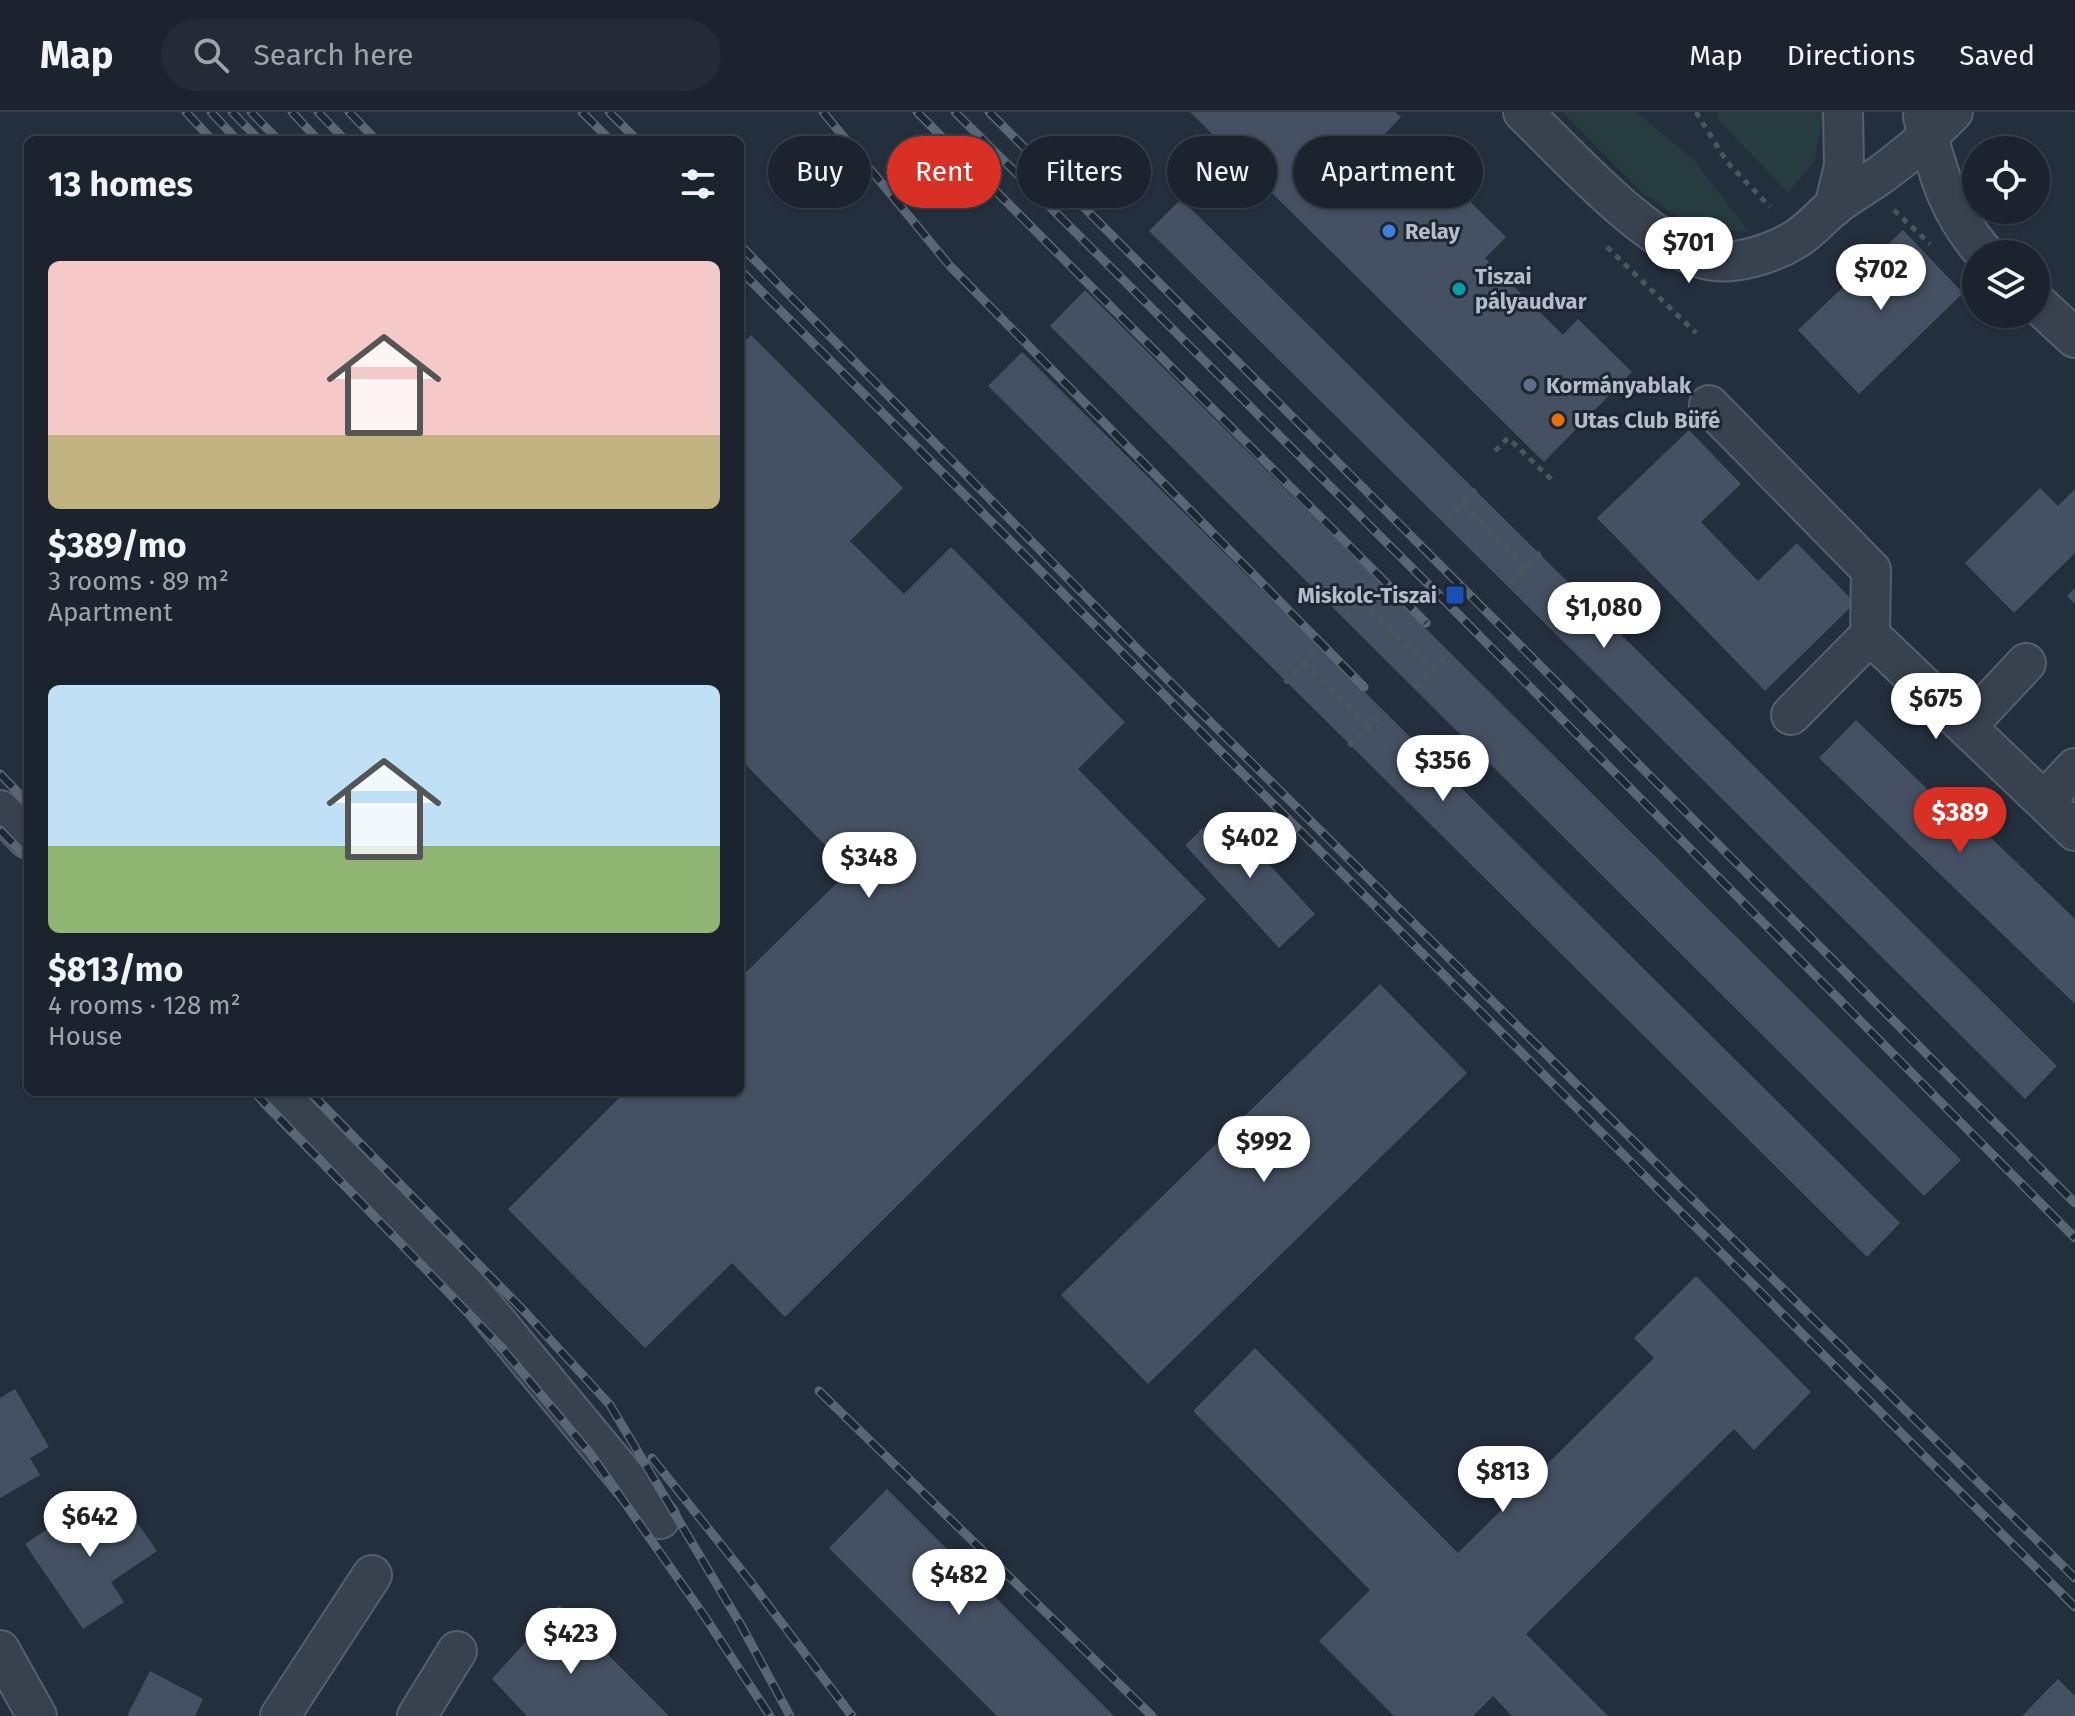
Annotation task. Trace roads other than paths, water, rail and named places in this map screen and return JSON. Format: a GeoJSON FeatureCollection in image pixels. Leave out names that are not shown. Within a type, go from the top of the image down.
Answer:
{"type":"FeatureCollection","features":[{"type":"Feature","properties":{"kind":"street"},"geometry":{"type":"LineString","coordinates":[[1523,112],[1650,228],[1679,249],[1710,260],[1740,259],[1765,253],[1794,240],[1934,121]]}},
{"type":"Feature","properties":{"kind":"street"},"geometry":{"type":"LineString","coordinates":[[1834,207],[1844,166],[1843,112]]}},
{"type":"Feature","properties":{"kind":"street"},"geometry":{"type":"LineString","coordinates":[[1934,121],[1944,193],[1974,240]]}},
{"type":"Feature","properties":{"kind":"street"},"geometry":{"type":"LineString","coordinates":[[2050,315],[2075,338]]}},
{"type":"Feature","properties":{"kind":"street"},"geometry":{"type":"LineString","coordinates":[[1709,405],[1871,570],[1870,635],[1791,715]]}},
{"type":"Feature","properties":{"kind":"street"},"geometry":{"type":"LineString","coordinates":[[1870,635],[2075,831]]}},
{"type":"Feature","properties":{"kind":"street"},"geometry":{"type":"LineString","coordinates":[[1966,727],[2026,663]]}},
{"type":"Feature","properties":{"kind":"street"},"geometry":{"type":"LineString","coordinates":[[2044,801],[2075,768]]}},
{"type":"Feature","properties":{"kind":"street"},"geometry":{"type":"LineString","coordinates":[[0,810],[24,835]]}},
{"type":"Feature","properties":{"kind":"street"},"geometry":{"type":"LineString","coordinates":[[280,1096],[472,1292],[660,1519]]}},
{"type":"Feature","properties":{"kind":"street"},"geometry":{"type":"LineString","coordinates":[[280,1716],[372,1575]]}},
{"type":"Feature","properties":{"kind":"street"},"geometry":{"type":"LineString","coordinates":[[417,1716],[457,1651]]}},
{"type":"Feature","properties":{"kind":"street"},"geometry":{"type":"LineString","coordinates":[[2,1659],[37,1716]]}},
{"type":"Feature","properties":{"kind":"railway"},"geometry":{"type":"LineString","coordinates":[[186,112],[208,136]]}},
{"type":"Feature","properties":{"kind":"railway"},"geometry":{"type":"LineString","coordinates":[[211,112],[233,136]]}},
{"type":"Feature","properties":{"kind":"railway"},"geometry":{"type":"LineString","coordinates":[[232,112],[255,136]]}},
{"type":"Feature","properties":{"kind":"railway"},"geometry":{"type":"LineString","coordinates":[[251,112],[274,136]]}},
{"type":"Feature","properties":{"kind":"railway"},"geometry":{"type":"LineString","coordinates":[[292,112],[314,136]]}},
{"type":"Feature","properties":{"kind":"railway"},"geometry":{"type":"LineString","coordinates":[[318,112],[341,136]]}},
{"type":"Feature","properties":{"kind":"railway"},"geometry":{"type":"LineString","coordinates":[[349,112],[372,136]]}},
{"type":"Feature","properties":{"kind":"railway"},"geometry":{"type":"LineString","coordinates":[[582,112],[606,136]]}},
{"type":"Feature","properties":{"kind":"railway"},"geometry":{"type":"LineString","coordinates":[[609,112],[633,136]]}},
{"type":"Feature","properties":{"kind":"railway"},"geometry":{"type":"LineString","coordinates":[[823,112],[950,266],[1364,687]]}},
{"type":"Feature","properties":{"kind":"railway"},"geometry":{"type":"LineString","coordinates":[[917,112],[1426,623]]}},
{"type":"Feature","properties":{"kind":"railway"},"geometry":{"type":"LineString","coordinates":[[955,112],[1447,603],[2075,1238]]}},
{"type":"Feature","properties":{"kind":"railway"},"geometry":{"type":"LineString","coordinates":[[989,112],[2075,1203]]}},
{"type":"Feature","properties":{"kind":"railway"},"geometry":{"type":"LineString","coordinates":[[744,249],[1163,675],[2075,1578]]}},
{"type":"Feature","properties":{"kind":"railway"},"geometry":{"type":"LineString","coordinates":[[744,274],[2075,1607]]}},
{"type":"Feature","properties":{"kind":"railway"},"geometry":{"type":"LineString","coordinates":[[0,774],[24,799]]}},
{"type":"Feature","properties":{"kind":"railway"},"geometry":{"type":"LineString","coordinates":[[0,830],[24,855]]}},
{"type":"Feature","properties":{"kind":"railway"},"geometry":{"type":"LineString","coordinates":[[258,1096],[502,1348],[590,1453],[770,1716]]}},
{"type":"Feature","properties":{"kind":"railway"},"geometry":{"type":"LineString","coordinates":[[314,1096],[525,1312],[610,1405],[741,1625],[790,1716]]}},
{"type":"Feature","properties":{"kind":"railway"},"geometry":{"type":"LineString","coordinates":[[819,1391],[1152,1716]]}},
{"type":"Feature","properties":{"kind":"railway"},"geometry":{"type":"LineString","coordinates":[[652,1458],[852,1716]]}},
{"type":"Feature","properties":{"kind":"place","name":"Relay"},"geometry":{"type":"Point","coordinates":[1389,231]}},
{"type":"Feature","properties":{"kind":"place","name":"Tiszai pályaudvar"},"geometry":{"type":"Point","coordinates":[1459,289]}},
{"type":"Feature","properties":{"kind":"place","name":"Kormányablak"},"geometry":{"type":"Point","coordinates":[1530,385]}},
{"type":"Feature","properties":{"kind":"place","name":"Utas Club Büfé"},"geometry":{"type":"Point","coordinates":[1558,420]}},
{"type":"Feature","properties":{"kind":"place","name":"Miskolc-Tiszai"},"geometry":{"type":"Point","coordinates":[1455,595]}}]}
